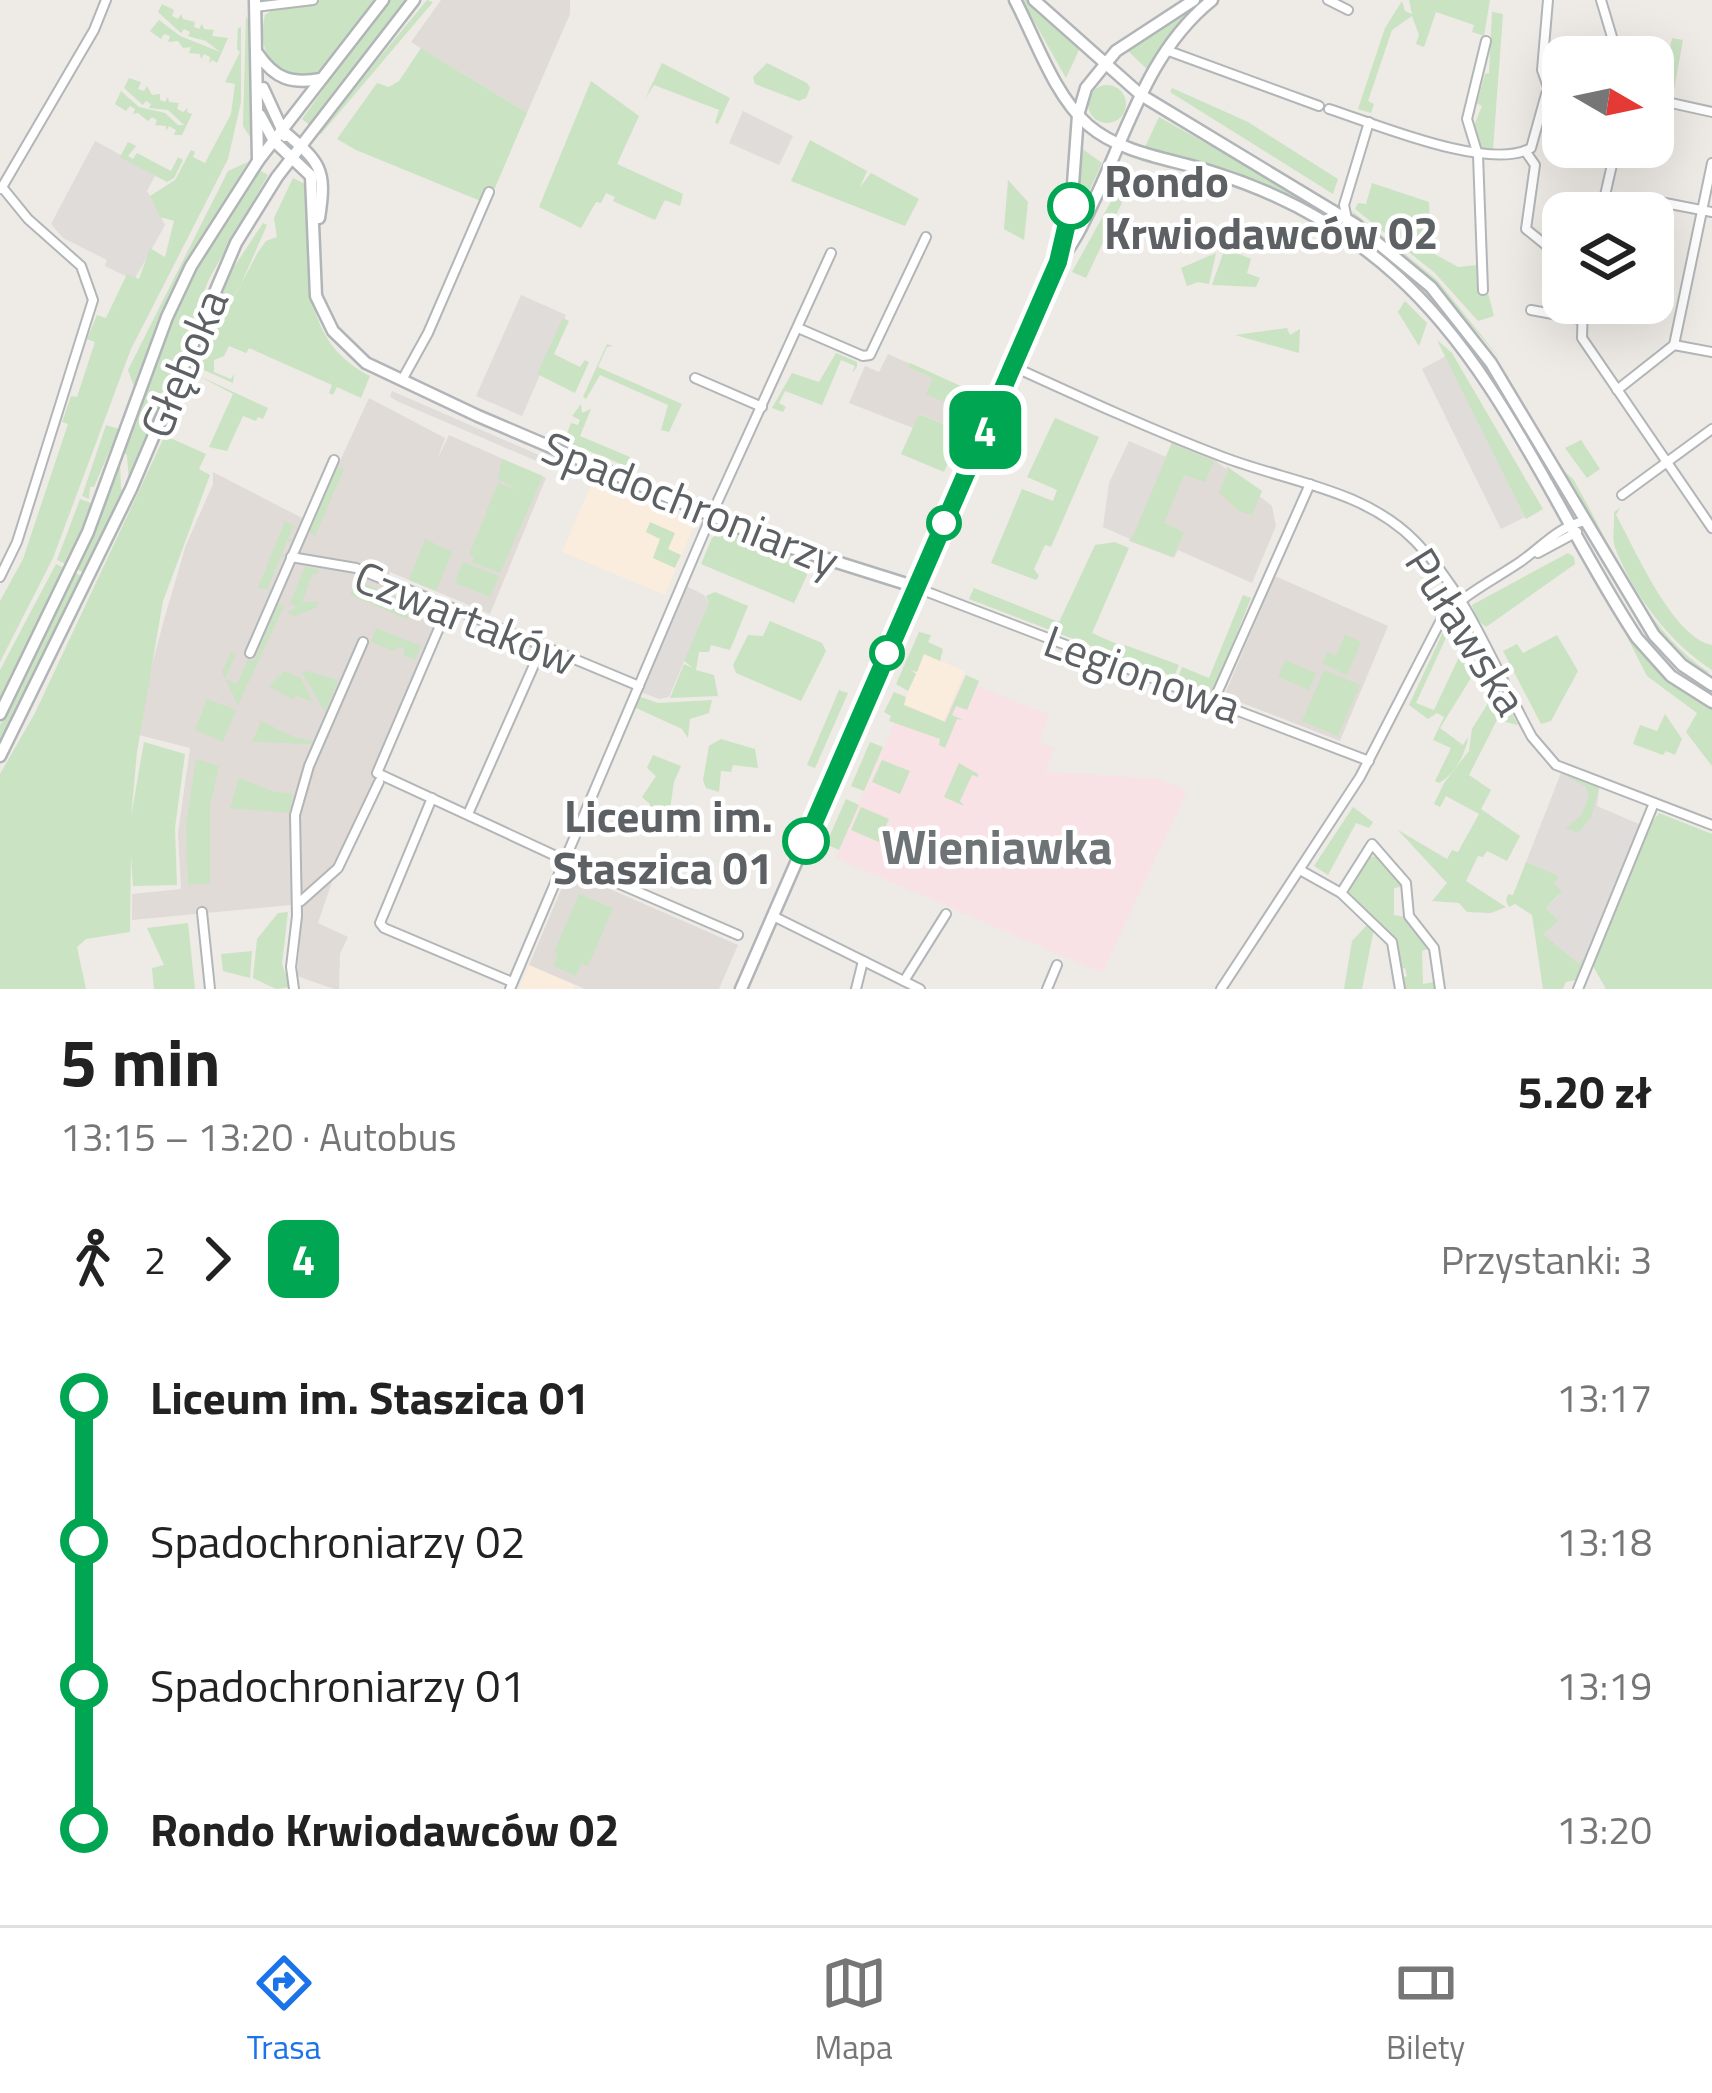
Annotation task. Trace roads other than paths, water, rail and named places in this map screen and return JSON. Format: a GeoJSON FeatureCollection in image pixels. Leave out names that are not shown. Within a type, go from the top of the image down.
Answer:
{"type":"FeatureCollection","features":[{"type":"Feature","properties":{"kind":"street"},"geometry":{"type":"LineString","coordinates":[[0,577],[22,527],[94,300],[81,266],[1,189],[94,30],[106,0]]}},
{"type":"Feature","properties":{"kind":"street"},"geometry":{"type":"LineString","coordinates":[[257,160],[255,4],[313,0]]}},
{"type":"Feature","properties":{"kind":"street","name":"Głęboka"},"geometry":{"type":"LineString","coordinates":[[0,714],[88,532],[202,244],[257,160],[383,0]]}},
{"type":"Feature","properties":{"kind":"street","name":"Głęboka"},"geometry":{"type":"LineString","coordinates":[[0,756],[131,489],[229,256],[297,151],[414,0]]}},
{"type":"Feature","properties":{"kind":"street"},"geometry":{"type":"LineString","coordinates":[[1015,0],[1078,115],[1093,129],[1120,144],[1277,196],[1339,231],[1426,304],[1464,351],[1650,654],[1677,681],[1712,702]]}},
{"type":"Feature","properties":{"kind":"street"},"geometry":{"type":"LineString","coordinates":[[1034,0],[1142,95],[1338,207],[1347,220],[1414,270],[1465,326],[1505,385],[1654,635],[1677,661],[1709,681]]}},
{"type":"Feature","properties":{"kind":"street"},"geometry":{"type":"LineString","coordinates":[[1058,262],[1071,206],[1078,115],[1087,88],[1102,64],[1194,0]]}},
{"type":"Feature","properties":{"kind":"street"},"geometry":{"type":"LineString","coordinates":[[741,989],[1058,262],[1088,214],[1165,50],[1212,0]]}},
{"type":"Feature","properties":{"kind":"street"},"geometry":{"type":"LineString","coordinates":[[1328,0],[1348,10]]}},
{"type":"Feature","properties":{"kind":"street"},"geometry":{"type":"LineString","coordinates":[[1545,36],[1548,0]]}},
{"type":"Feature","properties":{"kind":"street"},"geometry":{"type":"LineString","coordinates":[[1601,0],[1612,36]]}},
{"type":"Feature","properties":{"kind":"street"},"geometry":{"type":"LineString","coordinates":[[1484,290],[1478,155],[1466,119],[1486,41]]}},
{"type":"Feature","properties":{"kind":"street"},"geometry":{"type":"LineString","coordinates":[[1165,50],[1324,108],[1478,155],[1526,152],[1535,141],[1542,116]]}},
{"type":"Feature","properties":{"kind":"street"},"geometry":{"type":"LineString","coordinates":[[258,60],[284,79],[321,79]]}},
{"type":"Feature","properties":{"kind":"street"},"geometry":{"type":"LineString","coordinates":[[258,60],[278,135]]}},
{"type":"Feature","properties":{"kind":"street"},"geometry":{"type":"LineString","coordinates":[[1674,104],[1712,112]]}},
{"type":"Feature","properties":{"kind":"street"},"geometry":{"type":"LineString","coordinates":[[260,115],[297,151],[314,159],[324,182],[313,245]]}},
{"type":"Feature","properties":{"kind":"street"},"geometry":{"type":"LineString","coordinates":[[1338,207],[1369,122]]}},
{"type":"Feature","properties":{"kind":"street"},"geometry":{"type":"LineString","coordinates":[[297,151],[311,176],[313,245]]}},
{"type":"Feature","properties":{"kind":"street"},"geometry":{"type":"LineString","coordinates":[[1526,152],[1535,165],[1526,229],[1542,242]]}},
{"type":"Feature","properties":{"kind":"street"},"geometry":{"type":"LineString","coordinates":[[1617,390],[1674,345],[1707,211],[1712,163]]}},
{"type":"Feature","properties":{"kind":"street"},"geometry":{"type":"LineString","coordinates":[[284,169],[311,176]]}},
{"type":"Feature","properties":{"kind":"street"},"geometry":{"type":"LineString","coordinates":[[401,381],[428,333],[489,192]]}},
{"type":"Feature","properties":{"kind":"street"},"geometry":{"type":"LineString","coordinates":[[1674,205],[1707,211]]}},
{"type":"Feature","properties":{"kind":"street"},"geometry":{"type":"LineString","coordinates":[[798,328],[870,355],[926,236]]}},
{"type":"Feature","properties":{"kind":"street","name":"Spadochroniarzy"},"geometry":{"type":"LineString","coordinates":[[313,245],[316,296],[333,331],[359,359],[469,412],[791,549],[916,587]]}},
{"type":"Feature","properties":{"kind":"street"},"geometry":{"type":"LineString","coordinates":[[432,798],[380,922],[384,928],[511,986],[711,516],[831,253]]}},
{"type":"Feature","properties":{"kind":"street"},"geometry":{"type":"LineString","coordinates":[[1532,310],[1542,312]]}},
{"type":"Feature","properties":{"kind":"street"},"geometry":{"type":"LineString","coordinates":[[1581,324],[1582,338],[1712,528]]}},
{"type":"Feature","properties":{"kind":"street"},"geometry":{"type":"LineString","coordinates":[[1674,345],[1712,352]]}},
{"type":"Feature","properties":{"kind":"street","name":"Puławska"},"geometry":{"type":"LineString","coordinates":[[1012,366],[1222,457],[1310,484],[1385,517],[1434,562],[1532,737],[1551,761],[1712,825]]}},
{"type":"Feature","properties":{"kind":"street"},"geometry":{"type":"LineString","coordinates":[[695,378],[762,407]]}},
{"type":"Feature","properties":{"kind":"street"},"geometry":{"type":"LineString","coordinates":[[1622,496],[1712,429]]}},
{"type":"Feature","properties":{"kind":"street"},"geometry":{"type":"LineString","coordinates":[[250,653],[334,460]]}},
{"type":"Feature","properties":{"kind":"street"},"geometry":{"type":"LineString","coordinates":[[1214,700],[1310,484]]}},
{"type":"Feature","properties":{"kind":"street"},"geometry":{"type":"LineString","coordinates":[[1221,989],[1369,760],[1430,637],[1459,601],[1585,521]]}},
{"type":"Feature","properties":{"kind":"street","name":"Czwartaków"},"geometry":{"type":"LineString","coordinates":[[291,557],[356,568],[639,686]]}},
{"type":"Feature","properties":{"kind":"street","name":"Legionowa"},"geometry":{"type":"LineString","coordinates":[[916,587],[1369,760]]}},
{"type":"Feature","properties":{"kind":"street"},"geometry":{"type":"LineString","coordinates":[[301,901],[338,868],[448,607]]}},
{"type":"Feature","properties":{"kind":"street"},"geometry":{"type":"LineString","coordinates":[[294,989],[295,815],[309,766],[363,642]]}},
{"type":"Feature","properties":{"kind":"street"},"geometry":{"type":"LineString","coordinates":[[468,814],[542,647]]}},
{"type":"Feature","properties":{"kind":"street"},"geometry":{"type":"LineString","coordinates":[[378,777],[738,935]]}},
{"type":"Feature","properties":{"kind":"street"},"geometry":{"type":"LineString","coordinates":[[1578,989],[1654,803]]}},
{"type":"Feature","properties":{"kind":"street"},"geometry":{"type":"LineString","coordinates":[[1341,892],[1372,844],[1408,889],[1409,916],[1434,948],[1440,989]]}},
{"type":"Feature","properties":{"kind":"street"},"geometry":{"type":"LineString","coordinates":[[1300,869],[1341,892],[1392,942],[1400,989]]}},
{"type":"Feature","properties":{"kind":"street"},"geometry":{"type":"LineString","coordinates":[[202,913],[210,989]]}},
{"type":"Feature","properties":{"kind":"street"},"geometry":{"type":"LineString","coordinates":[[904,981],[946,914]]}},
{"type":"Feature","properties":{"kind":"street"},"geometry":{"type":"LineString","coordinates":[[773,916],[920,989]]}},
{"type":"Feature","properties":{"kind":"street"},"geometry":{"type":"LineString","coordinates":[[856,989],[863,961]]}},
{"type":"Feature","properties":{"kind":"street"},"geometry":{"type":"LineString","coordinates":[[1047,989],[1057,965]]}},
{"type":"Feature","properties":{"kind":"place","name":"Rondo Krwiodawców 02"},"geometry":{"type":"Point","coordinates":[1071,206]}},
{"type":"Feature","properties":{"kind":"place","name":"Liceum im. Staszica 01"},"geometry":{"type":"Point","coordinates":[806,841]}},
{"type":"Feature","properties":{"kind":"district","name":"Wieniawka"},"geometry":{"type":"Point","coordinates":[997,846]}}]}
